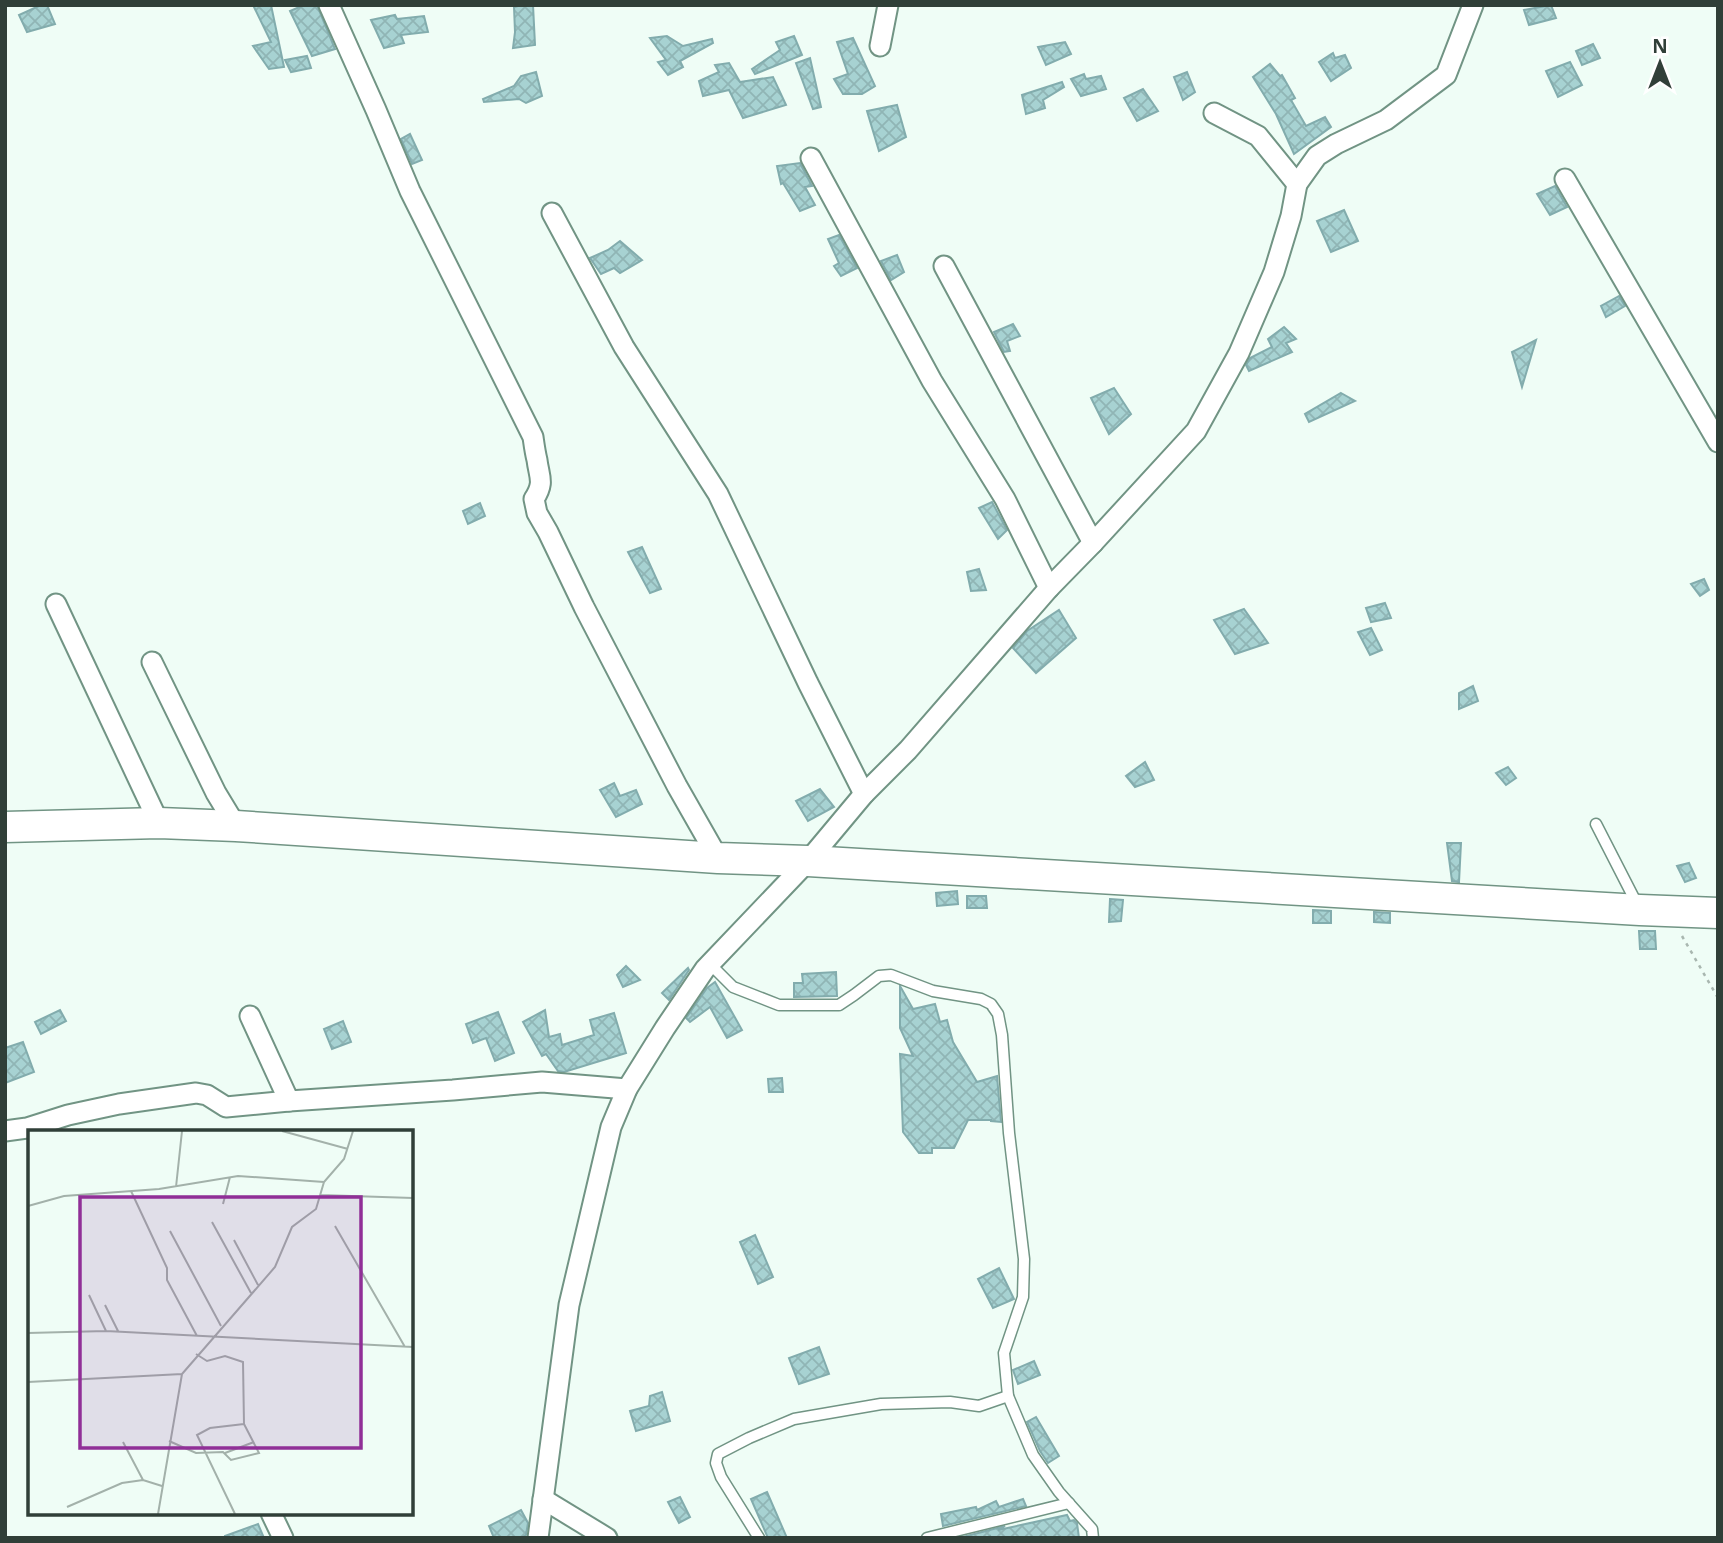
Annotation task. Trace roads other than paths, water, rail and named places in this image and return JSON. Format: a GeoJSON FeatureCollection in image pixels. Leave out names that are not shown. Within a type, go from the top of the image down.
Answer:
{"type":"FeatureCollection","features":[{"type":"Feature","properties":{"kind":"main road"},"geometry":{"type":"LineString","coordinates":[[5,827],[159,823],[236,826],[718,858],[1655,911],[1718,912]]}},
{"type":"Feature","properties":{"kind":"street"},"geometry":{"type":"LineString","coordinates":[[329,5],[410,191],[533,437],[542,479],[540,490],[534,499],[537,513],[664,762],[718,858]]}},
{"type":"Feature","properties":{"kind":"street"},"geometry":{"type":"LineString","coordinates":[[880,46],[888,5]]}},
{"type":"Feature","properties":{"kind":"street"},"geometry":{"type":"LineString","coordinates":[[538,1538],[569,1305],[611,1127],[627,1089],[705,969],[808,861],[864,794],[908,750],[1049,589],[1196,431],[1240,353],[1274,272],[1291,216],[1297,184],[1317,156],[1386,120],[1446,75],[1473,5]]}},
{"type":"Feature","properties":{"kind":"street"},"geometry":{"type":"LineString","coordinates":[[1214,113],[1258,136],[1297,184]]}},
{"type":"Feature","properties":{"kind":"street"},"geometry":{"type":"LineString","coordinates":[[811,158],[932,382],[1005,499],[1049,589]]}},
{"type":"Feature","properties":{"kind":"street"},"geometry":{"type":"LineString","coordinates":[[1565,179],[1718,442]]}},
{"type":"Feature","properties":{"kind":"street"},"geometry":{"type":"LineString","coordinates":[[552,213],[624,347],[718,494],[864,794]]}},
{"type":"Feature","properties":{"kind":"street"},"geometry":{"type":"LineString","coordinates":[[944,266],[1093,543]]}},
{"type":"Feature","properties":{"kind":"street"},"geometry":{"type":"LineString","coordinates":[[56,604],[159,823]]}},
{"type":"Feature","properties":{"kind":"street"},"geometry":{"type":"LineString","coordinates":[[152,662],[216,793],[236,826]]}},
{"type":"Feature","properties":{"kind":"street"},"geometry":{"type":"LineString","coordinates":[[250,1016],[289,1101]]}},
{"type":"Feature","properties":{"kind":"street"},"geometry":{"type":"LineString","coordinates":[[5,1131],[27,1128],[68,1115],[119,1104],[196,1093],[207,1095],[226,1107],[542,1082],[627,1089]]}},
{"type":"Feature","properties":{"kind":"street"},"geometry":{"type":"LineString","coordinates":[[544,1499],[607,1538]]}},
{"type":"Feature","properties":{"kind":"street"},"geometry":{"type":"LineString","coordinates":[[272,1515],[283,1538]]}},
{"type":"Feature","properties":{"kind":"lane"},"geometry":{"type":"LineString","coordinates":[[1596,824],[1655,911]]}},
{"type":"Feature","properties":{"kind":"lane"},"geometry":{"type":"LineString","coordinates":[[710,964],[733,987],[779,1005],[839,1005],[879,976],[891,975],[933,991],[981,999],[991,1004],[998,1014],[1024,1259],[1023,1297],[1004,1353],[1008,1396],[1033,1455],[1092,1529],[1093,1538]]}},
{"type":"Feature","properties":{"kind":"lane"},"geometry":{"type":"LineString","coordinates":[[759,1538],[722,1477],[716,1463],[718,1454],[794,1419],[881,1404],[950,1402],[979,1406],[1008,1396]]}},
{"type":"Feature","properties":{"kind":"lane"},"geometry":{"type":"LineString","coordinates":[[927,1538],[1069,1503]]}}]}
